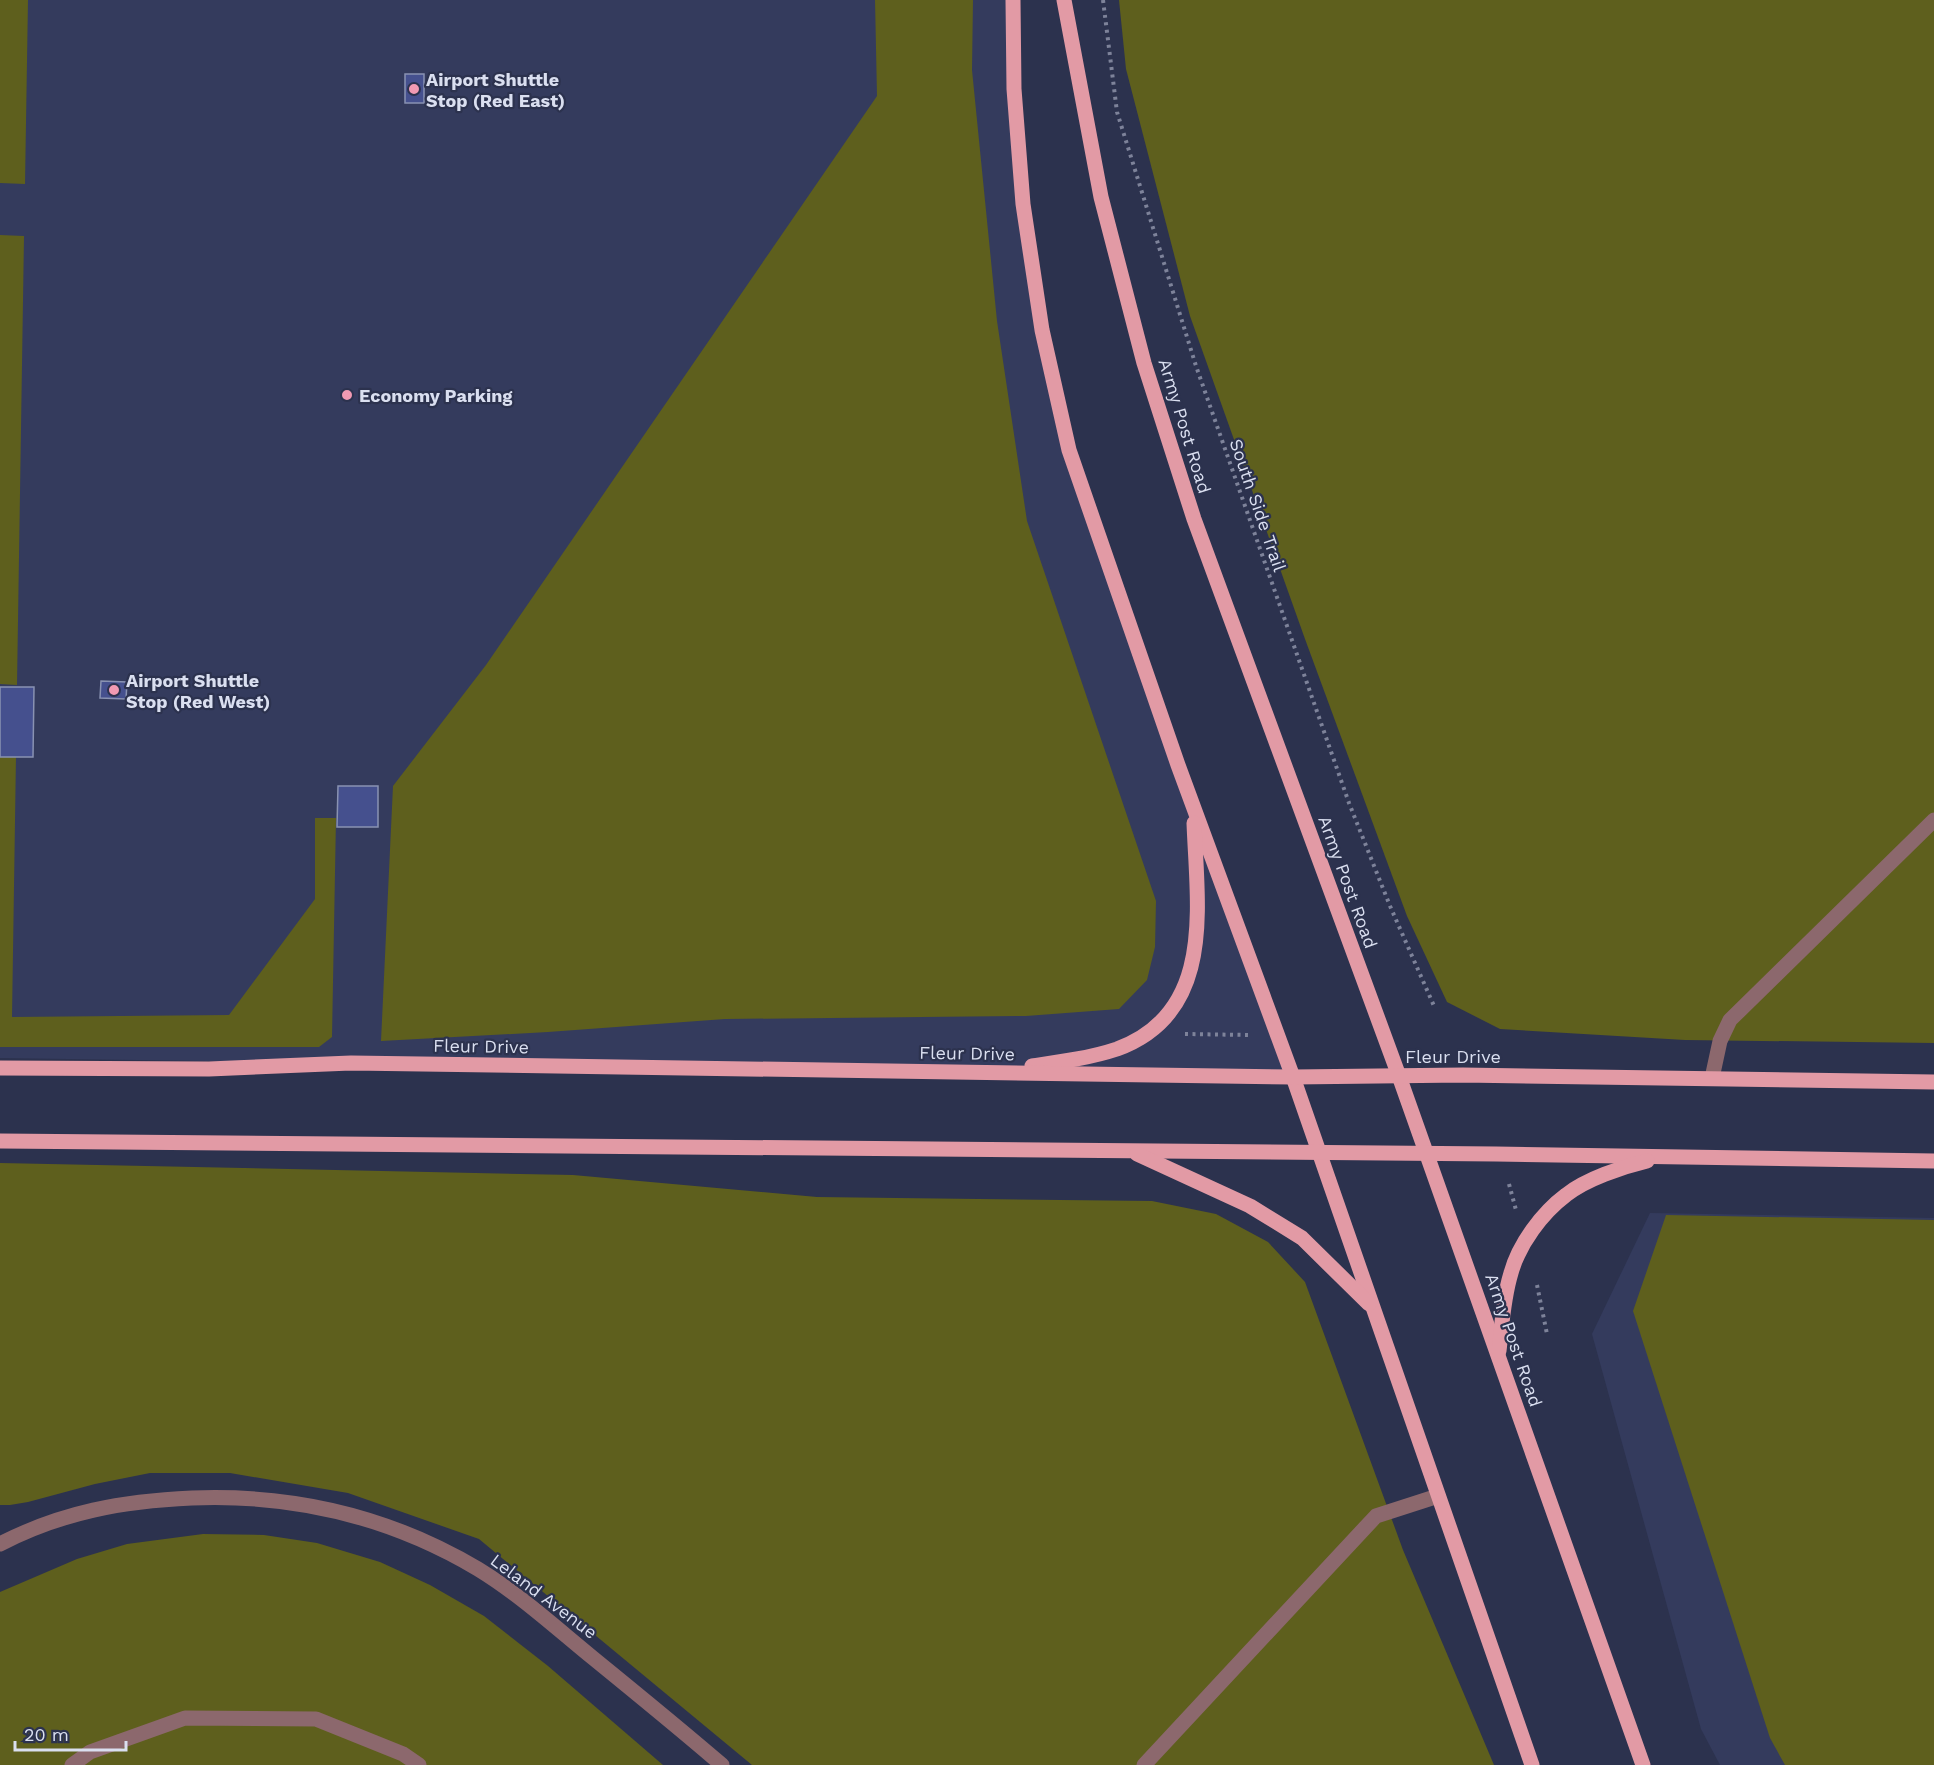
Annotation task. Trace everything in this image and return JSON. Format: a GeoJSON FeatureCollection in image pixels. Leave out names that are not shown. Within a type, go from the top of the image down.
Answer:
{"type":"FeatureCollection","features":[{"type":"Feature","properties":{"kind":"main road"},"geometry":{"type":"LineString","coordinates":[[1013,0],[1014,89],[1023,204],[1042,330],[1070,450],[1193,808],[1293,1077],[1532,1765]]}},
{"type":"Feature","properties":{"kind":"main road","name":"Army Post Road"},"geometry":{"type":"LineString","coordinates":[[1064,0],[1101,197],[1144,363],[1194,519],[1400,1076],[1643,1765]]}},
{"type":"Feature","properties":{"kind":"main road"},"geometry":{"type":"LineString","coordinates":[[995,1073],[1088,1057],[1119,1048],[1161,1023],[1182,997],[1193,962],[1198,925],[1193,808]]}},
{"type":"Feature","properties":{"kind":"main road","name":"Fleur Drive"},"geometry":{"type":"LineString","coordinates":[[0,1068],[209,1069],[351,1063],[1293,1077],[1463,1075],[1934,1082]]}},
{"type":"Feature","properties":{"kind":"main road"},"geometry":{"type":"LineString","coordinates":[[0,1142],[350,1143],[1934,1161]]}},
{"type":"Feature","properties":{"kind":"main road"},"geometry":{"type":"LineString","coordinates":[[1131,1152],[1250,1206],[1302,1238],[1373,1307]]}},
{"type":"Feature","properties":{"kind":"main road"},"geometry":{"type":"LineString","coordinates":[[1499,1357],[1503,1309],[1511,1272],[1526,1240],[1544,1216],[1566,1194],[1599,1177],[1662,1157]]}},
{"type":"Feature","properties":{"kind":"lane"},"geometry":{"type":"LineString","coordinates":[[1712,1078],[1720,1041],[1730,1020],[1934,820]]}},
{"type":"Feature","properties":{"kind":"lane"},"geometry":{"type":"LineString","coordinates":[[1144,1765],[1376,1516],[1438,1496]]}},
{"type":"Feature","properties":{"kind":"lane","name":"Leland Avenue"},"geometry":{"type":"LineString","coordinates":[[0,1544],[57,1518],[148,1500],[241,1497],[282,1500],[327,1508],[364,1519],[430,1543],[479,1570],[525,1601],[722,1765]]}},
{"type":"Feature","properties":{"kind":"lane"},"geometry":{"type":"LineString","coordinates":[[72,1765],[90,1752],[185,1718],[316,1719],[403,1754],[419,1765]]}},
{"type":"Feature","properties":{"kind":"path","name":"South Side Trail"},"geometry":{"type":"LineString","coordinates":[[1103,0],[1117,112],[1196,366],[1349,803],[1390,906],[1434,1006]]}},
{"type":"Feature","properties":{"kind":"path"},"geometry":{"type":"LineString","coordinates":[[1181,1034],[1249,1035]]}},
{"type":"Feature","properties":{"kind":"path"},"geometry":{"type":"LineString","coordinates":[[1509,1184],[1516,1213]]}},
{"type":"Feature","properties":{"kind":"path"},"geometry":{"type":"LineString","coordinates":[[1536,1277],[1538,1297],[1547,1334]]}},
{"type":"Feature","properties":{"kind":"shaded area"},"geometry":{"type":"Polygon","coordinates":[[[0,0],[1013,0],[1023,204],[1069,450],[1293,1077],[0,1058],[0,0]]]}},
{"type":"Feature","properties":{"kind":"shaded area"},"geometry":{"type":"Polygon","coordinates":[[[0,0],[28,0],[25,184],[0,183],[0,0]]]}},
{"type":"Feature","properties":{"kind":"shaded area"},"geometry":{"type":"Polygon","coordinates":[[[875,0],[973,0],[972,70],[997,321],[1027,521],[1156,901],[1155,947],[1147,980],[1119,1009],[1026,1016],[725,1019],[381,1041],[393,786],[486,665],[877,96],[875,0]]]}},
{"type":"Feature","properties":{"kind":"shaded area"},"geometry":{"type":"Polygon","coordinates":[[[1119,0],[1934,0],[1934,1043],[1685,1040],[1500,1029],[1447,1002],[1407,916],[1190,316],[1126,69],[1119,0]]]}},
{"type":"Feature","properties":{"kind":"shaded area"},"geometry":{"type":"Polygon","coordinates":[[[0,235],[24,236],[17,685],[0,684],[0,235]]]}},
{"type":"Feature","properties":{"kind":"shaded area"},"geometry":{"type":"Polygon","coordinates":[[[0,755],[16,756],[12,1017],[229,1015],[315,899],[315,818],[336,818],[332,1037],[319,1047],[0,1047],[0,755]]]}},
{"type":"Feature","properties":{"kind":"shaded area"},"geometry":{"type":"Polygon","coordinates":[[[0,1163],[573,1175],[817,1197],[1152,1201],[1216,1214],[1268,1242],[1305,1282],[1403,1550],[1494,1765],[752,1765],[479,1539],[348,1493],[230,1473],[150,1473],[95,1484],[28,1502],[0,1505],[0,1163]]]}},
{"type":"Feature","properties":{"kind":"shaded area"},"geometry":{"type":"Polygon","coordinates":[[[1650,1213],[1934,1218],[1934,1765],[1720,1765],[1701,1729],[1592,1334],[1650,1213]]]}},
{"type":"Feature","properties":{"kind":"shaded area"},"geometry":{"type":"Polygon","coordinates":[[[1666,1215],[1934,1220],[1934,1765],[1785,1765],[1770,1738],[1633,1311],[1666,1215]]]}},
{"type":"Feature","properties":{"kind":"shaded area"},"geometry":{"type":"Polygon","coordinates":[[[203,1534],[264,1535],[317,1543],[380,1562],[430,1585],[484,1616],[548,1666],[663,1765],[0,1765],[0,1592],[77,1559],[127,1544],[203,1534]]]}},
{"type":"Feature","properties":{"kind":"building","name":"Airport Shuttle Stop (Red East)"},"geometry":{"type":"Polygon","coordinates":[[[405,74],[424,74],[424,103],[405,103],[405,74]]]}},
{"type":"Feature","properties":{"kind":"building","name":"Airport Shuttle Stop (Red West)"},"geometry":{"type":"Polygon","coordinates":[[[101,681],[127,682],[126,699],[100,698],[101,681]]]}},
{"type":"Feature","properties":{"kind":"building"},"geometry":{"type":"Polygon","coordinates":[[[0,687],[34,687],[33,757],[0,757],[0,687]]]}},
{"type":"Feature","properties":{"kind":"building"},"geometry":{"type":"Polygon","coordinates":[[[338,786],[378,786],[378,827],[337,827],[338,786]]]}},
{"type":"Feature","properties":{"kind":"place","name":"Airport Shuttle Stop (Red East)"},"geometry":{"type":"Point","coordinates":[414,89]}},
{"type":"Feature","properties":{"kind":"place","name":"Economy Parking"},"geometry":{"type":"Point","coordinates":[347,395]}},
{"type":"Feature","properties":{"kind":"place","name":"Airport Shuttle Stop (Red West)"},"geometry":{"type":"Point","coordinates":[114,690]}}]}
